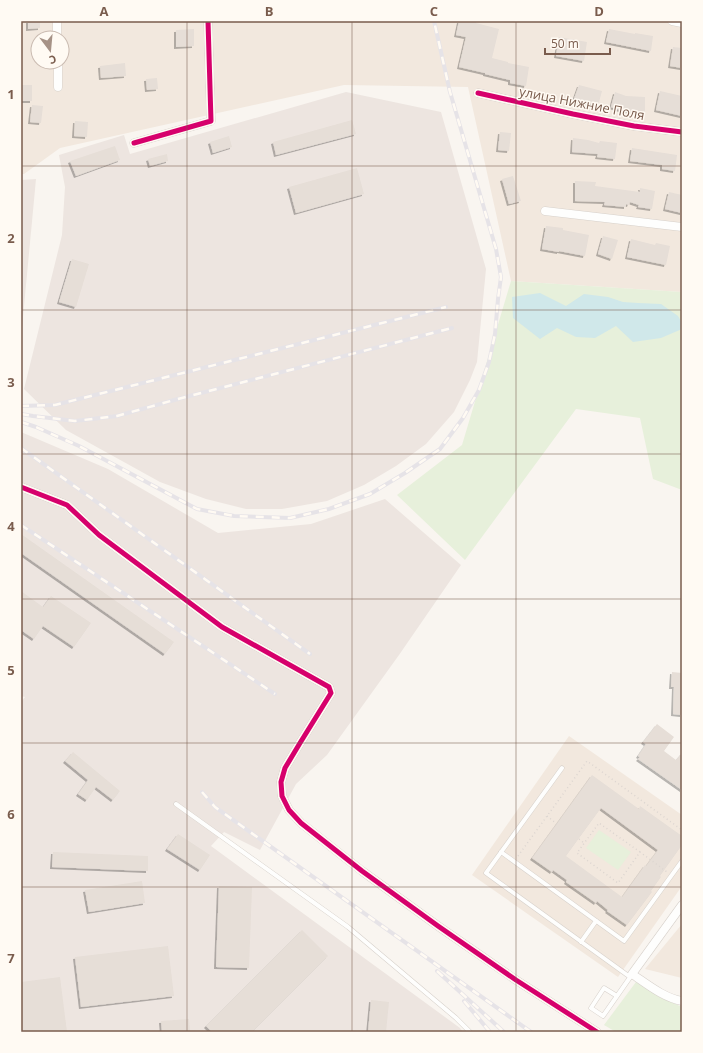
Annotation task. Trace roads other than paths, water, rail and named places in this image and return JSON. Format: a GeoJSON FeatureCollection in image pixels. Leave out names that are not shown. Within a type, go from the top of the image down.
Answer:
{"type":"FeatureCollection","features":[{"type":"Feature","properties":{"kind":"street"},"geometry":{"type":"LineString","coordinates":[[134,143],[211,121],[208,21]]}},
{"type":"Feature","properties":{"kind":"street"},"geometry":{"type":"LineString","coordinates":[[672,21],[682,23]]}},
{"type":"Feature","properties":{"kind":"street"},"geometry":{"type":"LineString","coordinates":[[58,70],[58,87]]}},
{"type":"Feature","properties":{"kind":"street","name":"улица Нижние Поля"},"geometry":{"type":"LineString","coordinates":[[478,93],[634,126],[682,132]]}},
{"type":"Feature","properties":{"kind":"street"},"geometry":{"type":"LineString","coordinates":[[545,211],[682,227]]}},
{"type":"Feature","properties":{"kind":"street"},"geometry":{"type":"LineString","coordinates":[[21,487],[67,505],[99,535],[222,627],[329,687],[331,693],[285,768],[281,782],[282,796],[289,810],[301,823],[387,889],[516,980],[596,1032]]}},
{"type":"Feature","properties":{"kind":"street"},"geometry":{"type":"LineString","coordinates":[[682,905],[631,976],[675,1000],[682,1001]]}},
{"type":"Feature","properties":{"kind":"lane"},"geometry":{"type":"LineString","coordinates":[[562,768],[486,873],[581,942],[631,976],[617,996],[603,1016],[591,1008],[604,988],[617,996]]}},
{"type":"Feature","properties":{"kind":"lane"},"geometry":{"type":"LineString","coordinates":[[176,804],[348,927],[456,1018],[470,1032]]}},
{"type":"Feature","properties":{"kind":"lane"},"geometry":{"type":"LineString","coordinates":[[501,852],[624,941],[682,861]]}},
{"type":"Feature","properties":{"kind":"lane"},"geometry":{"type":"LineString","coordinates":[[581,942],[596,921]]}},
{"type":"Feature","properties":{"kind":"water"},"geometry":{"type":"Polygon","coordinates":[[[540,293],[566,306],[584,294],[608,297],[623,302],[661,304],[678,316],[682,323],[682,329],[661,338],[633,342],[616,326],[595,338],[576,337],[557,328],[540,339],[513,318],[512,297],[540,293]]]}},
{"type":"Feature","properties":{"kind":"railway"},"geometry":{"type":"LineString","coordinates":[[21,422],[79,446],[197,509],[234,516],[290,518],[329,509],[370,494],[405,473],[440,449],[463,418],[479,390],[489,362],[495,334],[501,277],[496,249],[450,92],[434,21]]}},
{"type":"Feature","properties":{"kind":"railway"},"geometry":{"type":"LineString","coordinates":[[21,406],[55,405],[446,307]]}},
{"type":"Feature","properties":{"kind":"railway"},"geometry":{"type":"LineString","coordinates":[[21,414],[75,421],[117,416],[452,328]]}},
{"type":"Feature","properties":{"kind":"railway"},"geometry":{"type":"LineString","coordinates":[[21,448],[310,654]]}},
{"type":"Feature","properties":{"kind":"railway"},"geometry":{"type":"LineString","coordinates":[[21,525],[275,694]]}},
{"type":"Feature","properties":{"kind":"railway"},"geometry":{"type":"LineString","coordinates":[[202,792],[215,807],[531,1032]]}},
{"type":"Feature","properties":{"kind":"railway"},"geometry":{"type":"LineString","coordinates":[[437,971],[504,1032]]}},
{"type":"Feature","properties":{"kind":"railway"},"geometry":{"type":"LineString","coordinates":[[464,1001],[490,1032]]}}]}
